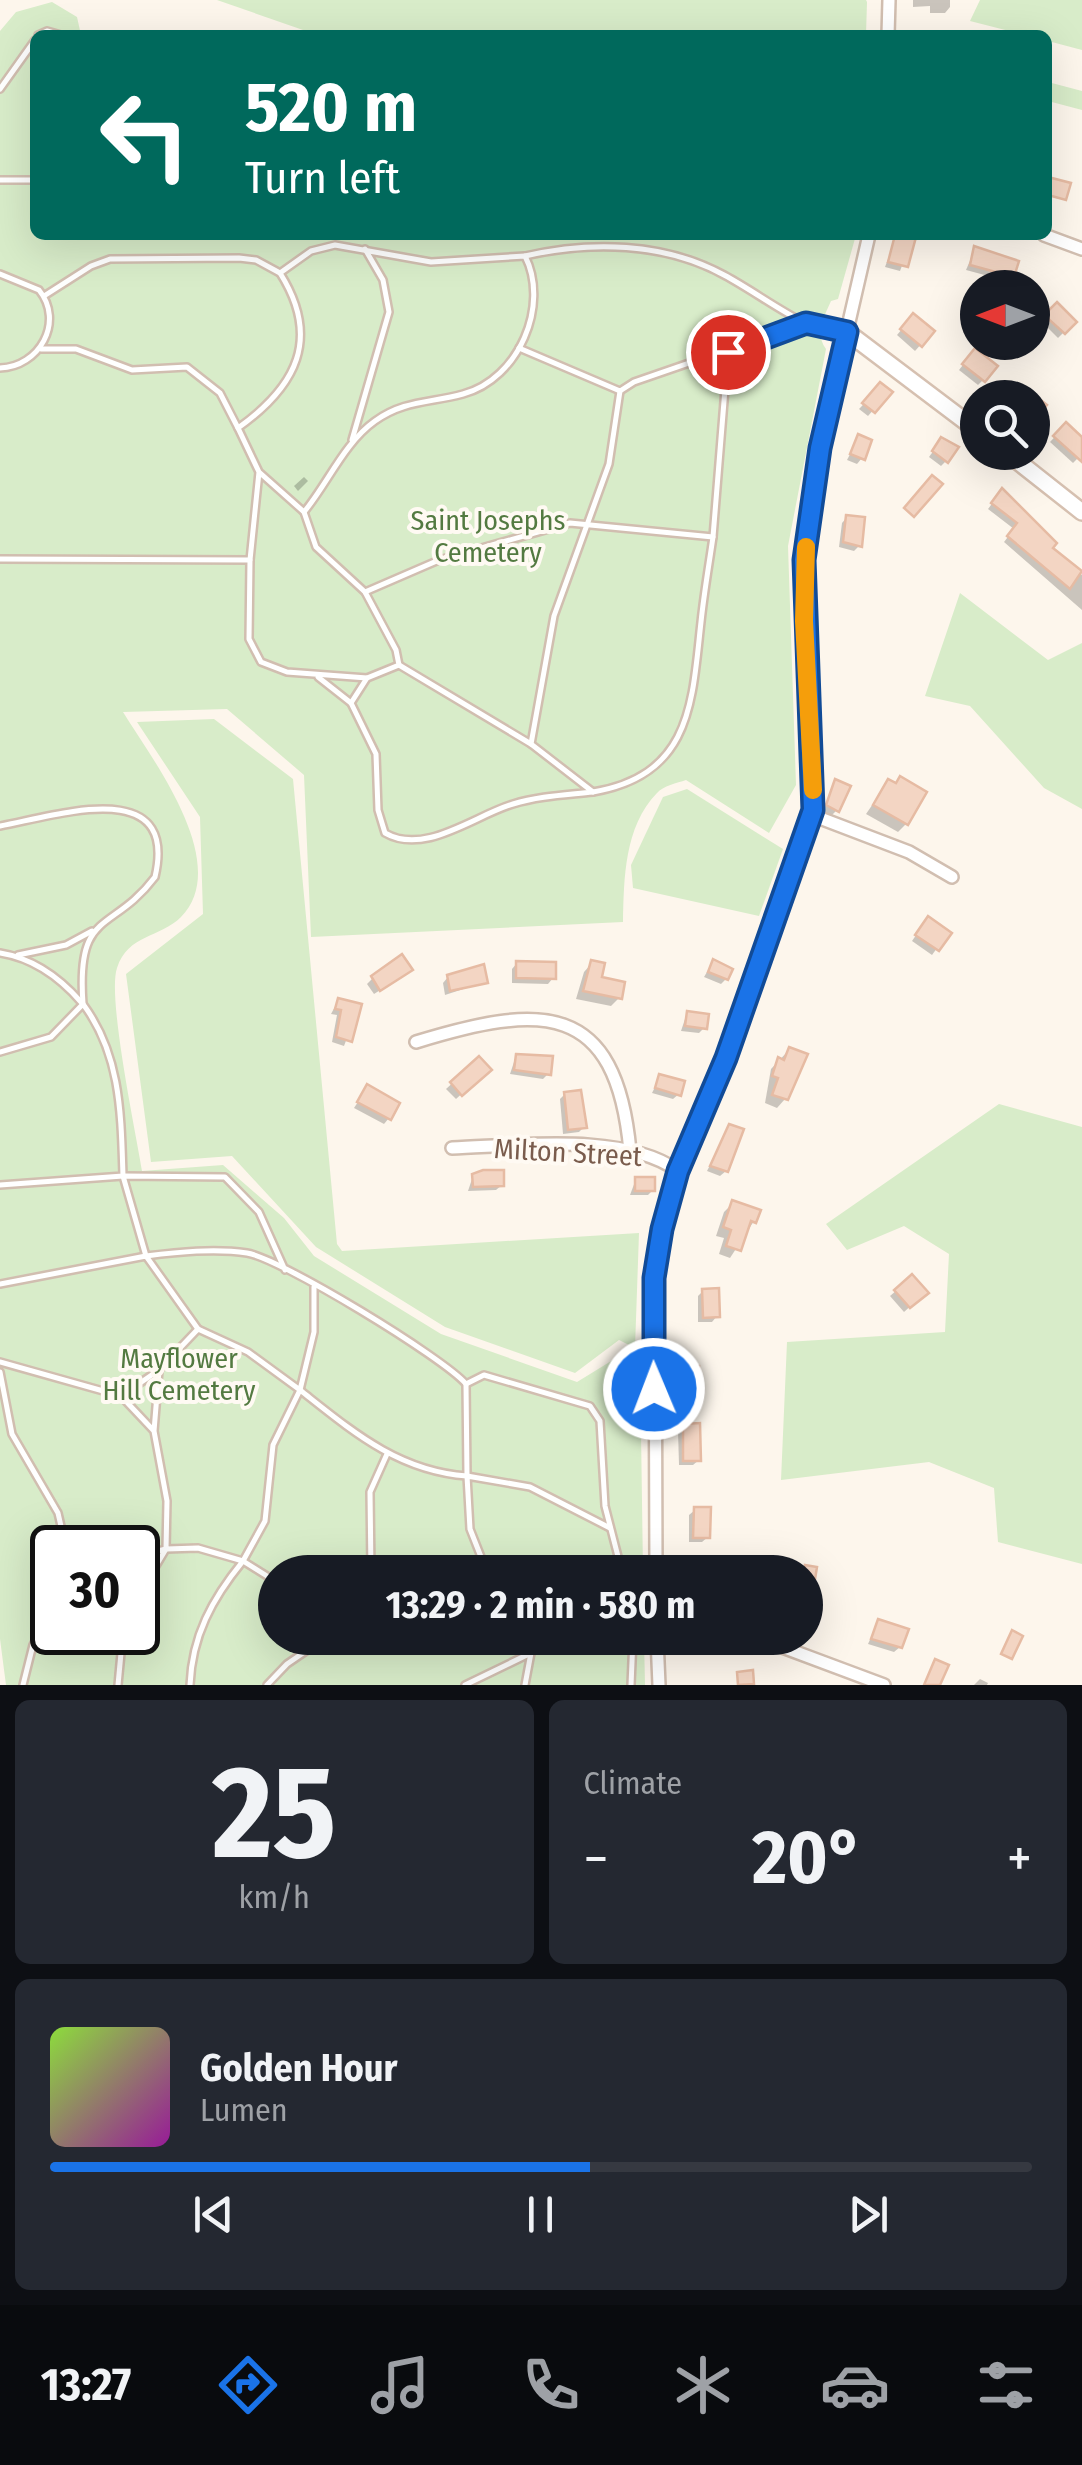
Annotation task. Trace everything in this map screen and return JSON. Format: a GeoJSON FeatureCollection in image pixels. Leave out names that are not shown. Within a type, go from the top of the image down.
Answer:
{"type":"FeatureCollection","features":[{"type":"Feature","properties":{"kind":"street"},"geometry":{"type":"LineString","coordinates":[[888,30],[889,0]]}},
{"type":"Feature","properties":{"kind":"street"},"geometry":{"type":"LineString","coordinates":[[1052,238],[1082,250]]}},
{"type":"Feature","properties":{"kind":"street"},"geometry":{"type":"LineString","coordinates":[[656,1555],[654,1278],[678,1171],[726,1058],[812,815],[813,724],[804,621],[804,560],[820,448],[868,240]]}},
{"type":"Feature","properties":{"kind":"street"},"geometry":{"type":"LineString","coordinates":[[847,332],[960,417]]}},
{"type":"Feature","properties":{"kind":"street"},"geometry":{"type":"LineString","coordinates":[[1029,470],[1082,512]]}},
{"type":"Feature","properties":{"kind":"street"},"geometry":{"type":"LineString","coordinates":[[812,815],[908,852],[952,877]]}},
{"type":"Feature","properties":{"kind":"street"},"geometry":{"type":"LineString","coordinates":[[416,1042],[505,1020],[536,1018],[566,1025],[591,1042],[613,1068],[624,1096],[630,1151]]}},
{"type":"Feature","properties":{"kind":"street","name":"Milton Street"},"geometry":{"type":"LineString","coordinates":[[452,1148],[548,1145],[630,1151],[655,1156],[678,1171]]}},
{"type":"Feature","properties":{"kind":"street"},"geometry":{"type":"LineString","coordinates":[[658,1655],[658,1685]]}},
{"type":"Feature","properties":{"kind":"street"},"geometry":{"type":"LineString","coordinates":[[804,1655],[884,1685]]}},
{"type":"Feature","properties":{"kind":"lane"},"geometry":{"type":"LineString","coordinates":[[0,88],[30,47]]}},
{"type":"Feature","properties":{"kind":"lane"},"geometry":{"type":"LineString","coordinates":[[0,180],[30,180]]}},
{"type":"Feature","properties":{"kind":"lane"},"geometry":{"type":"LineString","coordinates":[[280,273],[324,246],[365,249],[431,262],[602,246],[678,256],[721,273],[806,323],[847,332]]}},
{"type":"Feature","properties":{"kind":"lane"},"geometry":{"type":"LineString","coordinates":[[351,443],[389,312],[382,280],[365,249]]}},
{"type":"Feature","properties":{"kind":"lane"},"geometry":{"type":"LineString","coordinates":[[304,512],[351,443],[391,410],[475,390],[503,367],[518,348],[536,304],[536,283],[525,256]]}},
{"type":"Feature","properties":{"kind":"lane"},"geometry":{"type":"LineString","coordinates":[[44,296],[90,266],[110,259],[239,258],[256,260],[280,273],[301,320],[298,357],[286,384],[238,428]]}},
{"type":"Feature","properties":{"kind":"lane"},"geometry":{"type":"LineString","coordinates":[[0,274],[25,281],[44,296],[49,321],[41,349]]}},
{"type":"Feature","properties":{"kind":"lane"},"geometry":{"type":"LineString","coordinates":[[620,391],[634,382],[806,323]]}},
{"type":"Feature","properties":{"kind":"lane"},"geometry":{"type":"LineString","coordinates":[[518,348],[620,391]]}},
{"type":"Feature","properties":{"kind":"lane"},"geometry":{"type":"LineString","coordinates":[[0,368],[22,363],[41,349],[76,349],[132,370],[187,366],[220,393],[260,472],[304,512],[316,547],[365,592],[396,650],[399,665],[531,744],[593,792]]}},
{"type":"Feature","properties":{"kind":"lane"},"geometry":{"type":"LineString","coordinates":[[314,674],[351,703],[376,754],[380,824],[394,838],[432,838],[511,804],[593,792],[628,783],[647,770],[686,724],[695,695],[728,352]]}},
{"type":"Feature","properties":{"kind":"lane"},"geometry":{"type":"LineString","coordinates":[[531,744],[554,616],[614,446],[620,391]]}},
{"type":"Feature","properties":{"kind":"lane"},"geometry":{"type":"LineString","coordinates":[[260,472],[250,560],[248,625],[253,650],[271,668],[314,674],[367,678],[399,665]]}},
{"type":"Feature","properties":{"kind":"lane"},"geometry":{"type":"LineString","coordinates":[[365,592],[439,560],[537,530],[584,522],[713,537]]}},
{"type":"Feature","properties":{"kind":"lane"},"geometry":{"type":"LineString","coordinates":[[0,559],[250,560]]}},
{"type":"Feature","properties":{"kind":"lane"},"geometry":{"type":"LineString","coordinates":[[351,703],[367,678]]}},
{"type":"Feature","properties":{"kind":"lane"},"geometry":{"type":"LineString","coordinates":[[0,826],[100,808],[126,810],[148,822],[157,843],[156,877],[94,930],[66,945],[15,955],[0,953]]}},
{"type":"Feature","properties":{"kind":"lane"},"geometry":{"type":"LineString","coordinates":[[0,1052],[51,1037],[83,1004],[81,977],[94,930]]}},
{"type":"Feature","properties":{"kind":"lane"},"geometry":{"type":"LineString","coordinates":[[15,955],[50,973],[83,1004],[102,1029],[114,1062],[123,1176],[146,1256],[198,1328],[248,1352],[386,1454],[439,1474],[530,1488],[610,1528]]}},
{"type":"Feature","properties":{"kind":"lane"},"geometry":{"type":"LineString","coordinates":[[0,1185],[123,1176],[225,1177],[258,1212],[285,1270]]}},
{"type":"Feature","properties":{"kind":"lane"},"geometry":{"type":"LineString","coordinates":[[0,1284],[146,1256],[248,1253],[285,1270],[454,1369],[466,1384],[470,1529],[480,1555]]}},
{"type":"Feature","properties":{"kind":"lane"},"geometry":{"type":"LineString","coordinates":[[190,1685],[195,1641],[205,1616],[243,1562],[265,1521],[272,1445],[300,1390],[314,1332],[314,1287]]}},
{"type":"Feature","properties":{"kind":"lane"},"geometry":{"type":"LineString","coordinates":[[121,1396],[159,1370],[198,1328]]}},
{"type":"Feature","properties":{"kind":"lane"},"geometry":{"type":"LineString","coordinates":[[0,1362],[121,1396],[154,1432]]}},
{"type":"Feature","properties":{"kind":"lane"},"geometry":{"type":"LineString","coordinates":[[159,1370],[154,1432],[168,1500],[166,1549],[160,1559]]}},
{"type":"Feature","properties":{"kind":"lane"},"geometry":{"type":"LineString","coordinates":[[0,1372],[12,1434],[58,1513],[61,1525]]}},
{"type":"Feature","properties":{"kind":"lane"},"geometry":{"type":"LineString","coordinates":[[466,1384],[484,1374],[596,1412],[610,1528],[617,1555]]}},
{"type":"Feature","properties":{"kind":"lane"},"geometry":{"type":"LineString","coordinates":[[371,1555],[370,1492],[386,1454]]}},
{"type":"Feature","properties":{"kind":"lane"},"geometry":{"type":"LineString","coordinates":[[160,1550],[198,1548],[258,1570]]}},
{"type":"Feature","properties":{"kind":"lane"},"geometry":{"type":"LineString","coordinates":[[23,1685],[30,1654]]}},
{"type":"Feature","properties":{"kind":"lane"},"geometry":{"type":"LineString","coordinates":[[118,1685],[121,1655]]}},
{"type":"Feature","properties":{"kind":"lane"},"geometry":{"type":"LineString","coordinates":[[268,1685],[300,1655]]}},
{"type":"Feature","properties":{"kind":"lane"},"geometry":{"type":"LineString","coordinates":[[465,1685],[527,1655]]}},
{"type":"Feature","properties":{"kind":"lane"},"geometry":{"type":"LineString","coordinates":[[525,1685],[531,1655]]}},
{"type":"Feature","properties":{"kind":"lane"},"geometry":{"type":"LineString","coordinates":[[631,1685],[632,1655]]}},
{"type":"Feature","properties":{"kind":"green space"},"geometry":{"type":"Polygon","coordinates":[[[217,0],[867,2],[866,30],[303,30],[217,0]]]}},
{"type":"Feature","properties":{"kind":"green space"},"geometry":{"type":"Polygon","coordinates":[[[980,0],[1082,0],[1082,50],[1052,42],[1052,30],[1005,30],[970,21],[980,0]]]}},
{"type":"Feature","properties":{"kind":"green space","name":"Saint Josephs Cemetery"},"geometry":{"type":"Polygon","coordinates":[[[52,2],[77,17],[80,30],[30,30],[30,240],[855,240],[838,299],[831,301],[821,325],[826,349],[788,546],[796,785],[769,833],[686,780],[660,791],[638,821],[628,854],[623,922],[311,937],[304,775],[227,709],[123,712],[182,812],[198,869],[195,895],[181,917],[137,942],[117,968],[119,1035],[142,1171],[223,1165],[284,1218],[314,1256],[441,1334],[577,1382],[621,1355],[640,1360],[643,1555],[258,1555],[258,1655],[644,1655],[645,1685],[6,1685],[0,1639],[0,31],[16,12],[52,2]]]}},
{"type":"Feature","properties":{"kind":"green space"},"geometry":{"type":"Polygon","coordinates":[[[1052,83],[1082,91],[1082,110],[1052,102],[1052,83]]]}},
{"type":"Feature","properties":{"kind":"green space"},"geometry":{"type":"Polygon","coordinates":[[[960,593],[1048,660],[1082,643],[1082,809],[1044,788],[970,706],[925,696],[960,593]]]}},
{"type":"Feature","properties":{"kind":"green space"},"geometry":{"type":"Polygon","coordinates":[[[214,719],[293,779],[337,1244],[342,1251],[639,1233],[635,1348],[619,1340],[575,1373],[445,1327],[316,1247],[232,1156],[151,1162],[126,974],[203,914],[200,817],[137,722],[214,719]]]}},
{"type":"Feature","properties":{"kind":"green space"},"geometry":{"type":"Polygon","coordinates":[[[687,789],[783,849],[759,916],[633,888],[631,865],[663,797],[687,789]]]}},
{"type":"Feature","properties":{"kind":"green space"},"geometry":{"type":"Polygon","coordinates":[[[999,1104],[1082,1127],[1082,1564],[998,1542],[994,1488],[929,1462],[781,1480],[787,1342],[945,1332],[949,1254],[904,1226],[847,1250],[826,1224],[999,1104]]]}},
{"type":"Feature","properties":{"kind":"building"},"geometry":{"type":"Polygon","coordinates":[[[1052,178],[1071,183],[1066,200],[1052,196],[1052,178]]]}},
{"type":"Feature","properties":{"kind":"building"},"geometry":{"type":"Polygon","coordinates":[[[894,240],[915,240],[908,267],[888,262],[894,240]]]}},
{"type":"Feature","properties":{"kind":"building"},"geometry":{"type":"Polygon","coordinates":[[[974,246],[1019,261],[1016,270],[970,265],[974,246]]]}},
{"type":"Feature","properties":{"kind":"building"},"geometry":{"type":"Polygon","coordinates":[[[1057,302],[1077,322],[1065,334],[1050,320],[1050,309],[1057,302]]]}},
{"type":"Feature","properties":{"kind":"building"},"geometry":{"type":"Polygon","coordinates":[[[913,313],[935,331],[922,347],[900,329],[913,313]]]}},
{"type":"Feature","properties":{"kind":"building"},"geometry":{"type":"Polygon","coordinates":[[[965,360],[990,360],[998,366],[982,380],[962,364],[965,360]]]}},
{"type":"Feature","properties":{"kind":"building"},"geometry":{"type":"Polygon","coordinates":[[[880,382],[893,392],[875,413],[862,403],[880,382]]]}},
{"type":"Feature","properties":{"kind":"building"},"geometry":{"type":"Polygon","coordinates":[[[1066,422],[1082,437],[1082,462],[1053,436],[1066,422]]]}},
{"type":"Feature","properties":{"kind":"building"},"geometry":{"type":"Polygon","coordinates":[[[858,434],[872,440],[865,460],[850,454],[858,434]]]}},
{"type":"Feature","properties":{"kind":"building"},"geometry":{"type":"Polygon","coordinates":[[[941,437],[959,447],[948,463],[932,451],[941,437]]]}},
{"type":"Feature","properties":{"kind":"building"},"geometry":{"type":"Polygon","coordinates":[[[932,475],[943,484],[914,517],[904,508],[932,475]]]}},
{"type":"Feature","properties":{"kind":"building"},"geometry":{"type":"Polygon","coordinates":[[[1002,488],[1057,543],[1053,548],[1082,571],[1070,589],[1007,536],[1017,523],[991,503],[1002,488]]]}},
{"type":"Feature","properties":{"kind":"building"},"geometry":{"type":"Polygon","coordinates":[[[846,515],[865,517],[862,547],[843,542],[846,515]]]}},
{"type":"Feature","properties":{"kind":"building"},"geometry":{"type":"Polygon","coordinates":[[[900,776],[927,792],[908,825],[873,805],[888,779],[896,783],[900,776]]]}},
{"type":"Feature","properties":{"kind":"building"},"geometry":{"type":"Polygon","coordinates":[[[835,779],[851,786],[839,812],[826,805],[835,779]]]}},
{"type":"Feature","properties":{"kind":"building"},"geometry":{"type":"Polygon","coordinates":[[[928,916],[952,933],[939,951],[915,935],[928,916]]]}},
{"type":"Feature","properties":{"kind":"building"},"geometry":{"type":"Polygon","coordinates":[[[402,954],[413,970],[380,991],[371,976],[402,954]]]}},
{"type":"Feature","properties":{"kind":"building"},"geometry":{"type":"Polygon","coordinates":[[[713,959],[733,969],[728,980],[708,972],[713,959]]]}},
{"type":"Feature","properties":{"kind":"building"},"geometry":{"type":"Polygon","coordinates":[[[591,960],[605,963],[602,977],[625,982],[622,999],[583,991],[591,960]]]}},
{"type":"Feature","properties":{"kind":"building"},"geometry":{"type":"Polygon","coordinates":[[[516,961],[556,962],[556,979],[516,978],[516,961]]]}},
{"type":"Feature","properties":{"kind":"building"},"geometry":{"type":"Polygon","coordinates":[[[484,964],[488,983],[450,991],[447,975],[484,964]]]}},
{"type":"Feature","properties":{"kind":"building"},"geometry":{"type":"Polygon","coordinates":[[[338,998],[362,1004],[352,1042],[336,1037],[341,1010],[335,1009],[338,998]]]}},
{"type":"Feature","properties":{"kind":"building"},"geometry":{"type":"Polygon","coordinates":[[[687,1011],[709,1014],[707,1029],[685,1026],[687,1011]]]}},
{"type":"Feature","properties":{"kind":"building"},"geometry":{"type":"Polygon","coordinates":[[[789,1047],[808,1054],[788,1100],[772,1095],[778,1078],[772,1076],[778,1057],[784,1060],[789,1047]]]}},
{"type":"Feature","properties":{"kind":"building"},"geometry":{"type":"Polygon","coordinates":[[[516,1054],[553,1056],[551,1075],[514,1070],[516,1054]]]}},
{"type":"Feature","properties":{"kind":"building"},"geometry":{"type":"Polygon","coordinates":[[[479,1056],[492,1070],[462,1096],[450,1082],[479,1056]]]}},
{"type":"Feature","properties":{"kind":"building"},"geometry":{"type":"Polygon","coordinates":[[[659,1074],[685,1081],[681,1096],[655,1088],[659,1074]]]}},
{"type":"Feature","properties":{"kind":"building"},"geometry":{"type":"Polygon","coordinates":[[[367,1084],[400,1103],[391,1120],[357,1102],[367,1084]]]}},
{"type":"Feature","properties":{"kind":"building"},"geometry":{"type":"Polygon","coordinates":[[[581,1090],[587,1128],[568,1130],[564,1092],[581,1090]]]}},
{"type":"Feature","properties":{"kind":"building"},"geometry":{"type":"Polygon","coordinates":[[[729,1124],[744,1129],[728,1172],[710,1166],[729,1124]]]}},
{"type":"Feature","properties":{"kind":"building"},"geometry":{"type":"Polygon","coordinates":[[[504,1170],[504,1186],[473,1187],[472,1174],[504,1170]]]}},
{"type":"Feature","properties":{"kind":"building"},"geometry":{"type":"Polygon","coordinates":[[[635,1177],[655,1177],[655,1191],[635,1191],[635,1177]]]}},
{"type":"Feature","properties":{"kind":"building"},"geometry":{"type":"Polygon","coordinates":[[[732,1200],[761,1210],[756,1223],[751,1221],[741,1251],[726,1246],[731,1230],[723,1227],[732,1200]]]}},
{"type":"Feature","properties":{"kind":"building"},"geometry":{"type":"Polygon","coordinates":[[[912,1274],[929,1293],[910,1308],[894,1290],[912,1274]]]}},
{"type":"Feature","properties":{"kind":"building"},"geometry":{"type":"Polygon","coordinates":[[[719,1288],[720,1317],[703,1318],[702,1289],[719,1288]]]}},
{"type":"Feature","properties":{"kind":"building"},"geometry":{"type":"Polygon","coordinates":[[[682,1366],[699,1366],[700,1402],[683,1402],[682,1366]]]}},
{"type":"Feature","properties":{"kind":"building"},"geometry":{"type":"Polygon","coordinates":[[[700,1423],[701,1461],[683,1461],[683,1424],[700,1423]]]}},
{"type":"Feature","properties":{"kind":"building"},"geometry":{"type":"Polygon","coordinates":[[[694,1507],[711,1507],[710,1538],[693,1538],[694,1507]]]}},
{"type":"Feature","properties":{"kind":"building"},"geometry":{"type":"Polygon","coordinates":[[[878,1619],[909,1629],[902,1648],[871,1639],[878,1619]]]}},
{"type":"Feature","properties":{"kind":"building"},"geometry":{"type":"Polygon","coordinates":[[[1012,1630],[1023,1636],[1012,1659],[1001,1654],[1012,1630]]]}},
{"type":"Feature","properties":{"kind":"building"},"geometry":{"type":"Polygon","coordinates":[[[935,1659],[949,1665],[940,1685],[924,1685],[935,1659]]]}},
{"type":"Feature","properties":{"kind":"building"},"geometry":{"type":"Polygon","coordinates":[[[753,1670],[754,1684],[738,1685],[737,1672],[753,1670]]]}},
{"type":"Feature","properties":{"kind":"slow traffic"},"geometry":{"type":"LineString","coordinates":[[806,547],[804,621],[813,724],[813,790]]}},
{"type":"Feature","properties":{"kind":"route"},"geometry":{"type":"LineString","coordinates":[[654,1389],[654,1278],[662,1229],[678,1171],[726,1058],[813,810],[813,724],[804,621],[804,560],[820,448],[847,332],[833,325],[806,323],[728,352]]}},
{"type":"Feature","properties":{"kind":"park label","name":"Mayflower Hill Cemetery"},"geometry":{"type":"Point","coordinates":[179,1374]}}]}
